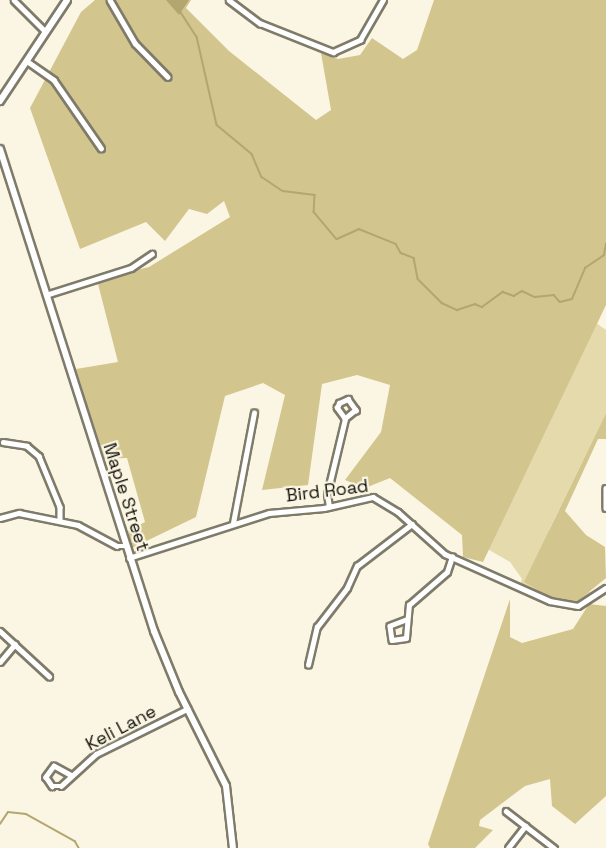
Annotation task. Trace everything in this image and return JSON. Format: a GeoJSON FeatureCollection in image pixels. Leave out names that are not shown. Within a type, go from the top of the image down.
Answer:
{"type":"FeatureCollection","features":[{"type":"Feature","properties":{"kind":"street"},"geometry":{"type":"LineString","coordinates":[[14,0],[44,30]]}},
{"type":"Feature","properties":{"kind":"street"},"geometry":{"type":"LineString","coordinates":[[0,101],[27,61],[44,30],[67,0]]}},
{"type":"Feature","properties":{"kind":"street"},"geometry":{"type":"LineString","coordinates":[[110,0],[135,43],[168,77]]}},
{"type":"Feature","properties":{"kind":"street"},"geometry":{"type":"LineString","coordinates":[[229,0],[260,23],[333,52],[360,40],[383,0]]}},
{"type":"Feature","properties":{"kind":"street"},"geometry":{"type":"LineString","coordinates":[[27,61],[54,80],[101,148]]}},
{"type":"Feature","properties":{"kind":"street","name":"Maple Street"},"geometry":{"type":"LineString","coordinates":[[0,149],[154,632],[187,708],[228,790],[233,848]]}},
{"type":"Feature","properties":{"kind":"street"},"geometry":{"type":"LineString","coordinates":[[46,295],[131,268],[152,254]]}},
{"type":"Feature","properties":{"kind":"street"},"geometry":{"type":"LineString","coordinates":[[329,507],[327,494],[345,419],[356,410],[348,399],[339,403],[337,408],[345,419]]}},
{"type":"Feature","properties":{"kind":"street"},"geometry":{"type":"LineString","coordinates":[[233,523],[254,412]]}},
{"type":"Feature","properties":{"kind":"street"},"geometry":{"type":"LineString","coordinates":[[3,442],[27,446],[39,456],[60,507],[60,521]]}},
{"type":"Feature","properties":{"kind":"street"},"geometry":{"type":"LineString","coordinates":[[606,488],[606,508]]}},
{"type":"Feature","properties":{"kind":"street","name":"Bird Road"},"geometry":{"type":"LineString","coordinates":[[129,558],[233,523],[276,512],[329,507],[373,497],[412,524],[438,550],[569,607],[582,605],[606,588]]}},
{"type":"Feature","properties":{"kind":"street"},"geometry":{"type":"LineString","coordinates":[[0,518],[19,513],[87,527],[117,546],[125,546]]}},
{"type":"Feature","properties":{"kind":"street"},"geometry":{"type":"LineString","coordinates":[[308,665],[317,627],[347,588],[357,566],[412,524]]}},
{"type":"Feature","properties":{"kind":"street"},"geometry":{"type":"LineString","coordinates":[[406,620],[390,626],[392,640],[406,638],[406,620],[410,603],[447,572],[452,557]]}},
{"type":"Feature","properties":{"kind":"street"},"geometry":{"type":"LineString","coordinates":[[0,631],[49,676]]}},
{"type":"Feature","properties":{"kind":"street"},"geometry":{"type":"LineString","coordinates":[[0,662],[15,644]]}},
{"type":"Feature","properties":{"kind":"street","name":"Keli Lane"},"geometry":{"type":"LineString","coordinates":[[70,776],[54,766],[46,777],[49,784],[58,787],[96,754],[187,708]]}},
{"type":"Feature","properties":{"kind":"street"},"geometry":{"type":"LineString","coordinates":[[506,811],[554,848]]}},
{"type":"Feature","properties":{"kind":"street"},"geometry":{"type":"LineString","coordinates":[[508,848],[525,826]]}},
{"type":"Feature","properties":{"kind":"shaded area"},"geometry":{"type":"Polygon","coordinates":[[[95,0],[191,0],[186,8],[229,51],[316,120],[331,110],[321,53],[338,59],[360,55],[372,38],[403,59],[417,50],[434,0],[606,0],[606,305],[483,562],[463,557],[462,535],[390,478],[365,488],[345,480],[381,432],[390,385],[357,375],[322,384],[308,485],[262,490],[285,395],[263,383],[225,396],[196,517],[132,548],[128,531],[145,522],[127,458],[103,459],[76,369],[118,362],[97,280],[149,267],[230,217],[224,201],[207,214],[189,209],[165,241],[146,222],[80,249],[30,108],[81,12],[95,0]]]}},
{"type":"Feature","properties":{"kind":"shaded area"},"geometry":{"type":"Polygon","coordinates":[[[166,0],[189,0],[179,15],[166,0]]]}},
{"type":"Feature","properties":{"kind":"shaded area"},"geometry":{"type":"Polygon","coordinates":[[[394,179],[606,330],[606,413],[549,530],[596,541],[603,558],[575,570],[592,595],[580,603],[567,605],[520,585],[522,579],[510,562],[472,540],[442,358],[394,179]]]}},
{"type":"Feature","properties":{"kind":"shaded area"},"geometry":{"type":"Polygon","coordinates":[[[606,413],[606,439],[598,439],[565,511],[586,535],[605,547],[606,578],[579,600],[570,603],[555,600],[524,582],[606,413]]]}},
{"type":"Feature","properties":{"kind":"shaded area"},"geometry":{"type":"Polygon","coordinates":[[[510,599],[510,637],[522,643],[573,629],[589,604],[606,606],[606,796],[575,824],[552,806],[550,779],[525,786],[480,820],[479,826],[493,830],[475,848],[430,848],[428,844],[510,599]]]}},
{"type":"Feature","properties":{"kind":"waterway"},"geometry":{"type":"LineString","coordinates":[[180,11],[197,37],[217,125],[252,154],[262,177],[283,191],[315,195],[314,212],[337,239],[359,229],[396,244],[401,253],[414,258],[418,279],[442,303],[457,310],[475,304],[482,307],[503,292],[514,296],[522,291],[535,297],[554,295],[560,302],[572,299],[585,268],[604,255],[606,244]]}},
{"type":"Feature","properties":{"kind":"waterway"},"geometry":{"type":"LineString","coordinates":[[0,824],[8,812],[26,814],[75,841],[79,848]]}}]}
